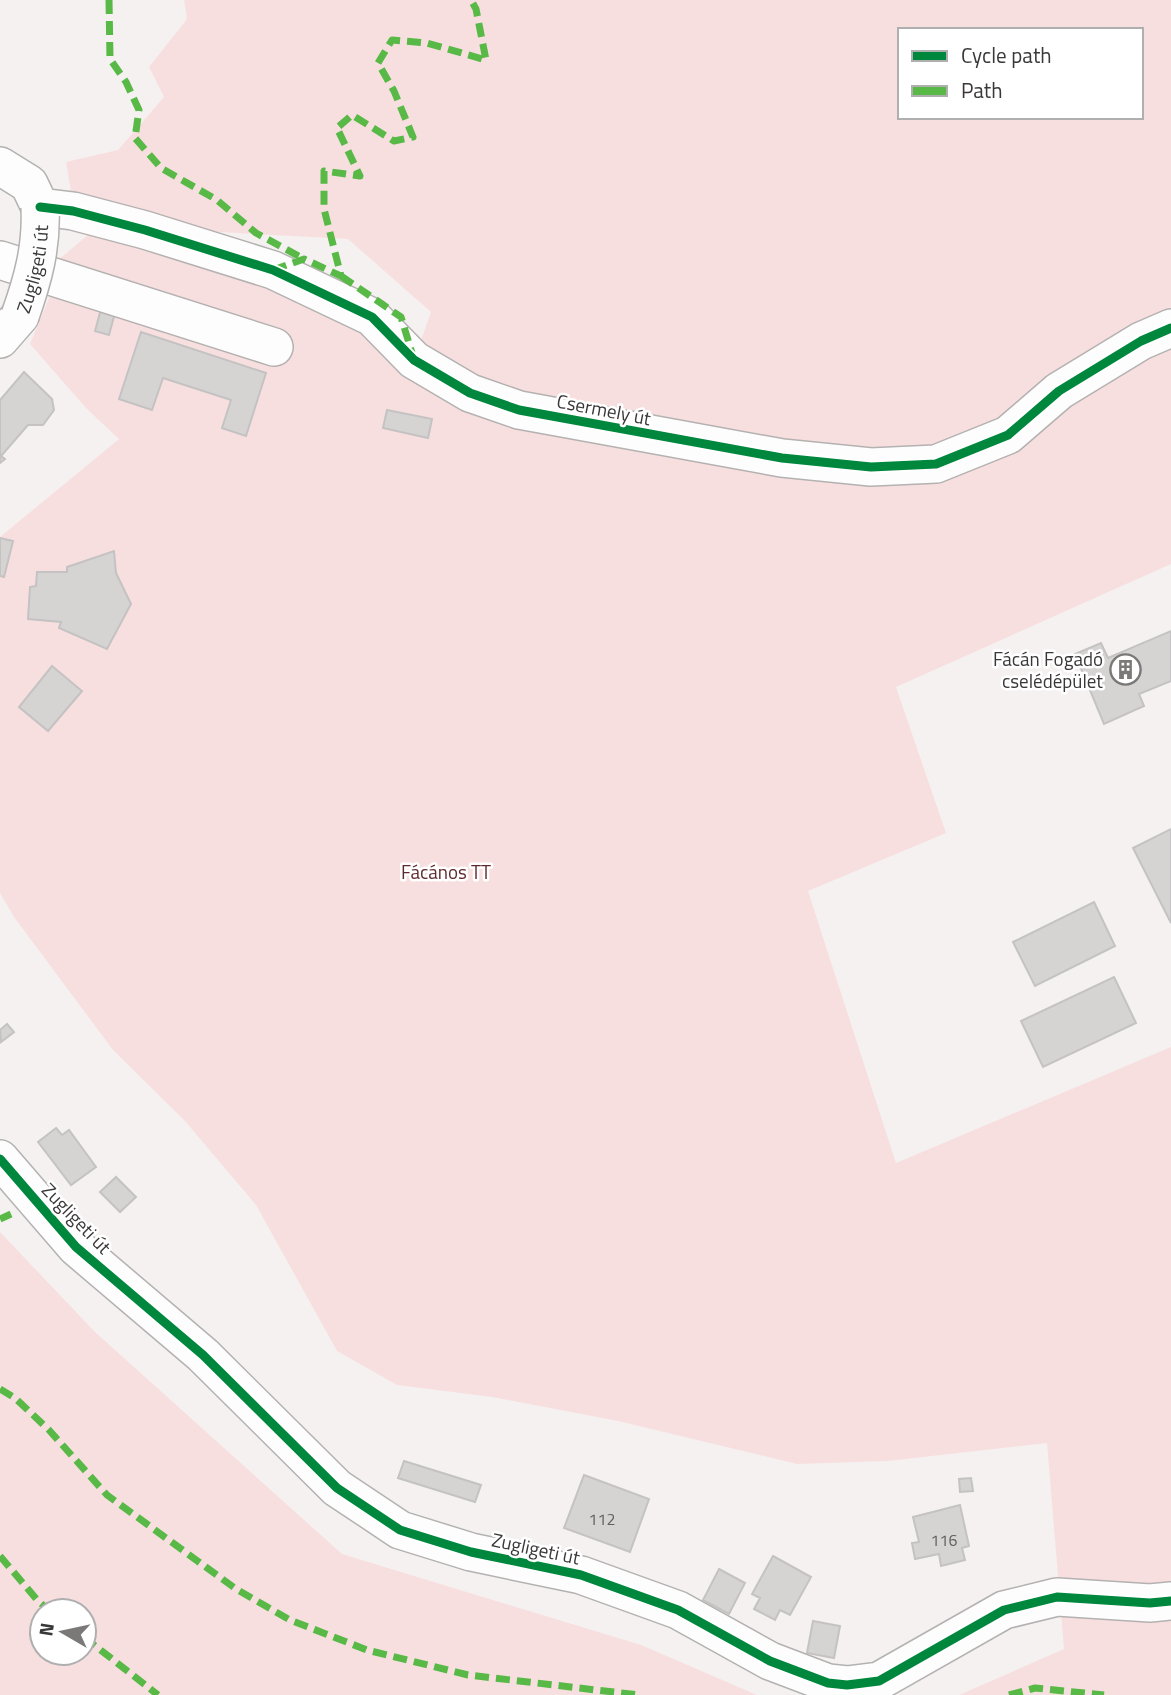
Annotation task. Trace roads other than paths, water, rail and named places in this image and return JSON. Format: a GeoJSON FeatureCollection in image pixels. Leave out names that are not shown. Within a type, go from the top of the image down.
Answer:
{"type":"FeatureCollection","features":[{"type":"Feature","properties":{"kind":"street","name":"Zugligeti út"},"geometry":{"type":"LineString","coordinates":[[0,166],[29,184],[40,207],[42,238],[35,275],[10,328]]}},
{"type":"Feature","properties":{"kind":"street","name":"Csermely út"},"geometry":{"type":"LineString","coordinates":[[40,207],[73,211],[145,230],[273,270],[372,317],[414,360],[470,393],[519,410],[782,458],[871,467],[936,464],[1008,435],[1059,391],[1141,341],[1171,328]]}},
{"type":"Feature","properties":{"kind":"street"},"geometry":{"type":"LineString","coordinates":[[0,260],[274,347]]}},
{"type":"Feature","properties":{"kind":"street","name":"Zugligeti út"},"geometry":{"type":"LineString","coordinates":[[0,1158],[76,1247],[203,1355],[337,1488],[400,1530],[471,1552],[581,1575],[678,1610],[770,1661],[828,1683],[847,1685],[879,1681],[1004,1610],[1057,1597],[1150,1603],[1171,1601]]}},
{"type":"Feature","properties":{"kind":"place","name":"Fácán Fogadó cselédépület"},"geometry":{"type":"Point","coordinates":[1126,669]}},
{"type":"Feature","properties":{"kind":"park label","name":"Fácános TT"},"geometry":{"type":"Point","coordinates":[446,871]}}]}
